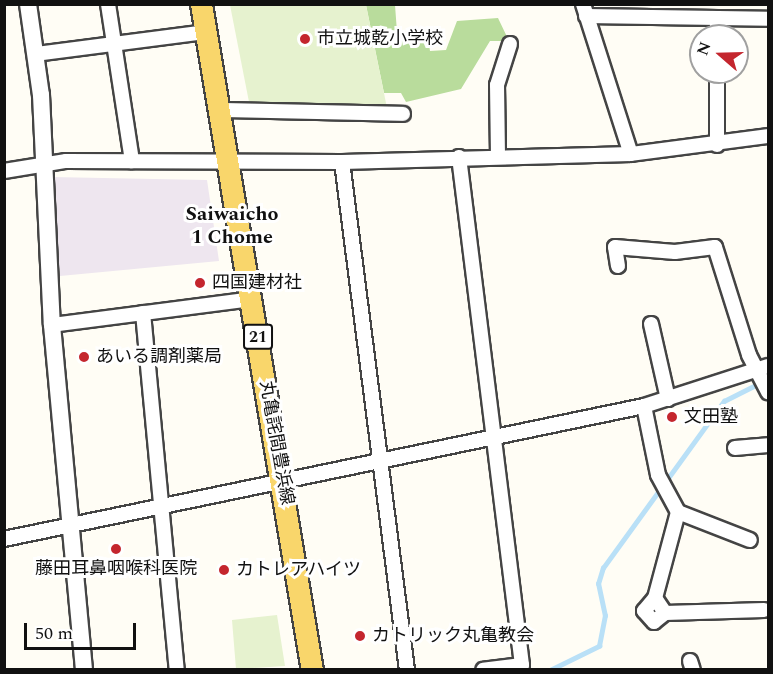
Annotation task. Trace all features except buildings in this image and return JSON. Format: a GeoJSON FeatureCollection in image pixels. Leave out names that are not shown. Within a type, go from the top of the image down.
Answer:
{"type":"FeatureCollection","features":[{"type":"Feature","properties":{"kind":"main road","name":"丸亀詫間豊浜線"},"geometry":{"type":"LineString","coordinates":[[201,4],[283,479],[312,669]]}},
{"type":"Feature","properties":{"kind":"street"},"geometry":{"type":"LineString","coordinates":[[28,4],[36,54],[52,325],[84,669]]}},
{"type":"Feature","properties":{"kind":"street"},"geometry":{"type":"LineString","coordinates":[[108,4],[132,161]]}},
{"type":"Feature","properties":{"kind":"street"},"geometry":{"type":"LineString","coordinates":[[631,154],[585,10],[625,10],[717,18],[768,19]]}},
{"type":"Feature","properties":{"kind":"street"},"geometry":{"type":"LineString","coordinates":[[717,18],[717,24]]}},
{"type":"Feature","properties":{"kind":"street"},"geometry":{"type":"LineString","coordinates":[[36,54],[206,32]]}},
{"type":"Feature","properties":{"kind":"street"},"geometry":{"type":"LineString","coordinates":[[498,156],[497,85],[510,44]]}},
{"type":"Feature","properties":{"kind":"street"},"geometry":{"type":"LineString","coordinates":[[717,84],[717,145]]}},
{"type":"Feature","properties":{"kind":"street"},"geometry":{"type":"LineString","coordinates":[[219,110],[403,114]]}},
{"type":"Feature","properties":{"kind":"street"},"geometry":{"type":"LineString","coordinates":[[4,171],[43,163],[227,160],[342,162],[631,154],[717,145],[768,136]]}},
{"type":"Feature","properties":{"kind":"street"},"geometry":{"type":"LineString","coordinates":[[459,157],[496,436],[522,665],[483,669]]}},
{"type":"Feature","properties":{"kind":"street"},"geometry":{"type":"LineString","coordinates":[[342,162],[407,669]]}},
{"type":"Feature","properties":{"kind":"street"},"geometry":{"type":"LineString","coordinates":[[4,539],[380,458],[644,406],[764,377],[715,248],[675,252],[615,247],[618,266]]}},
{"type":"Feature","properties":{"kind":"street"},"geometry":{"type":"LineString","coordinates":[[52,325],[252,299]]}},
{"type":"Feature","properties":{"kind":"street"},"geometry":{"type":"LineString","coordinates":[[143,313],[164,504],[177,669]]}},
{"type":"Feature","properties":{"kind":"street"},"geometry":{"type":"LineString","coordinates":[[651,324],[668,399]]}},
{"type":"Feature","properties":{"kind":"street"},"geometry":{"type":"LineString","coordinates":[[644,406],[660,478],[678,512],[750,540]]}},
{"type":"Feature","properties":{"kind":"street"},"geometry":{"type":"LineString","coordinates":[[735,448],[768,445]]}},
{"type":"Feature","properties":{"kind":"street"},"geometry":{"type":"LineString","coordinates":[[678,512],[655,598],[644,611],[646,619],[654,622],[665,613],[764,610]]}},
{"type":"Feature","properties":{"kind":"street"},"geometry":{"type":"LineString","coordinates":[[655,598],[665,613]]}},
{"type":"Feature","properties":{"kind":"shaded area"},"geometry":{"type":"Polygon","coordinates":[[[51,177],[207,180],[219,261],[60,276],[51,177]]]}},
{"type":"Feature","properties":{"kind":"green space","name":"市立城乾小学校"},"geometry":{"type":"Polygon","coordinates":[[[230,5],[366,5],[387,108],[249,102],[230,5]]]}},
{"type":"Feature","properties":{"kind":"green space"},"geometry":{"type":"Polygon","coordinates":[[[366,5],[395,5],[397,32],[427,31],[430,51],[446,50],[457,21],[498,18],[509,41],[490,41],[461,89],[406,102],[401,93],[384,93],[366,5]]]}},
{"type":"Feature","properties":{"kind":"green space"},"geometry":{"type":"Polygon","coordinates":[[[277,615],[285,666],[236,669],[232,620],[277,615]]]}},
{"type":"Feature","properties":{"kind":"waterway"},"geometry":{"type":"LineString","coordinates":[[550,670],[599,646],[605,616],[598,584],[603,568],[724,401],[760,383]]}},
{"type":"Feature","properties":{"kind":"place","name":"市立城乾小学校"},"geometry":{"type":"Point","coordinates":[305,39]}},
{"type":"Feature","properties":{"kind":"place","name":"四国建材社"},"geometry":{"type":"Point","coordinates":[200,283]}},
{"type":"Feature","properties":{"kind":"place","name":"あいる調剤薬局"},"geometry":{"type":"Point","coordinates":[84,357]}},
{"type":"Feature","properties":{"kind":"place","name":"文田塾"},"geometry":{"type":"Point","coordinates":[672,417]}},
{"type":"Feature","properties":{"kind":"place","name":"藤田耳鼻咽喉科医院"},"geometry":{"type":"Point","coordinates":[116,549]}},
{"type":"Feature","properties":{"kind":"place","name":"カトレアハイツ"},"geometry":{"type":"Point","coordinates":[224,570]}},
{"type":"Feature","properties":{"kind":"place","name":"カトリック丸亀教会"},"geometry":{"type":"Point","coordinates":[360,636]}},
{"type":"Feature","properties":{"kind":"district","name":"Saiwaicho 1 Chome"},"geometry":{"type":"Point","coordinates":[232,226]}}]}
